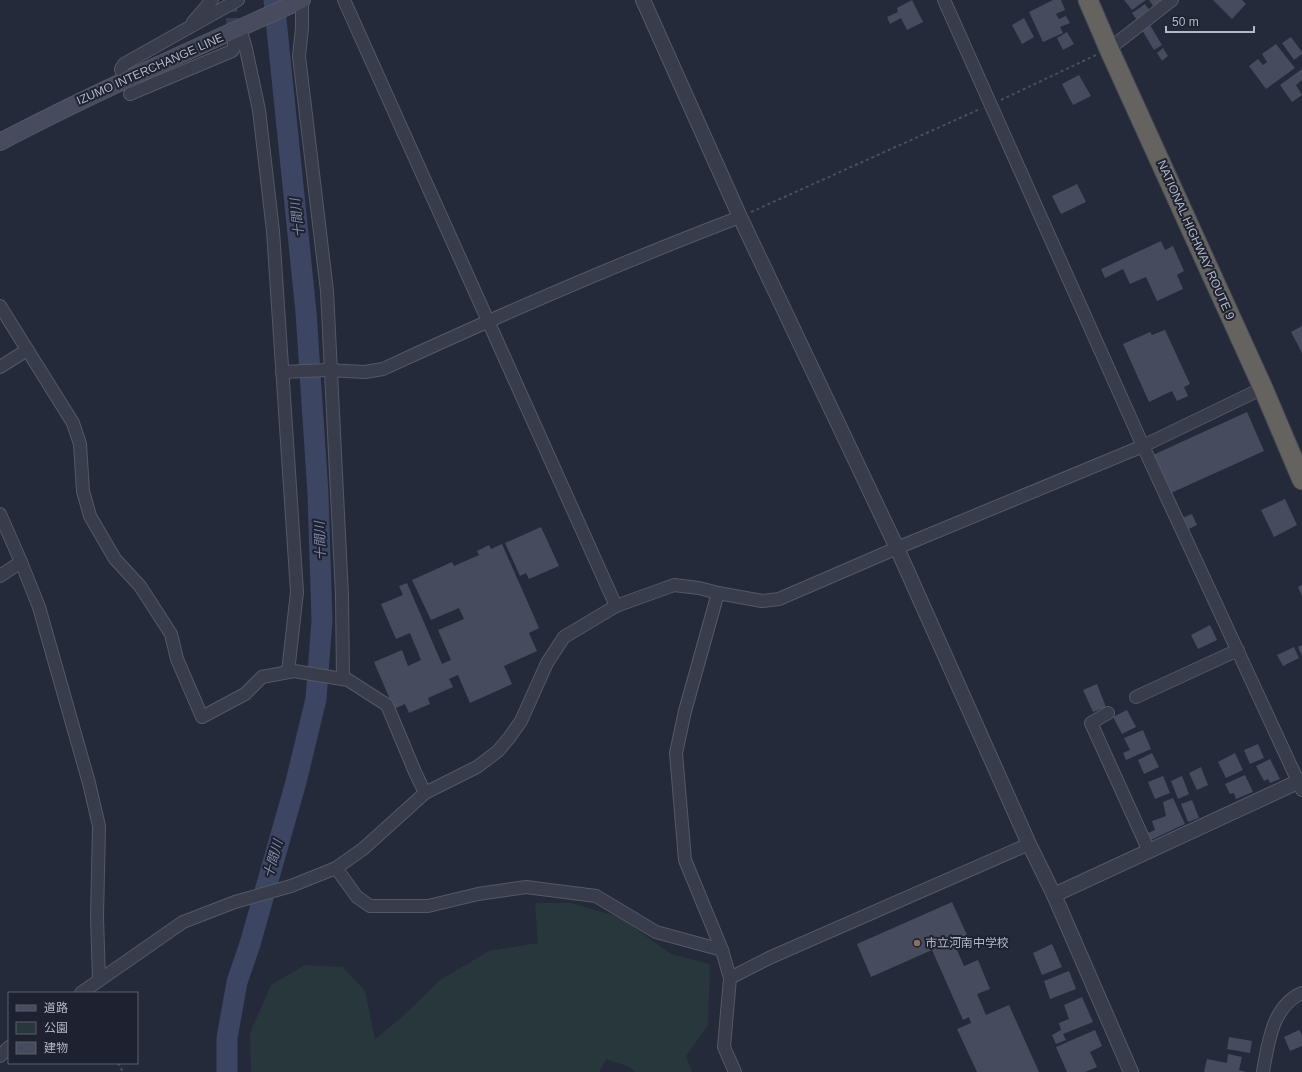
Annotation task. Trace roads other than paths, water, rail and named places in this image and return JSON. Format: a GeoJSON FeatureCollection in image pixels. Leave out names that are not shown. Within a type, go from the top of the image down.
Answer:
{"type":"FeatureCollection","features":[{"type":"Feature","properties":{"kind":"highway","name":"NATIONAL HIGHWAY ROUTE 9"},"geometry":{"type":"LineString","coordinates":[[1088,0],[1263,388],[1302,480]]}},
{"type":"Feature","properties":{"kind":"main road","name":"IZUMO INTERCHANGE LINE"},"geometry":{"type":"LineString","coordinates":[[0,142],[61,110],[120,82],[241,32],[299,1]]}},
{"type":"Feature","properties":{"kind":"street"},"geometry":{"type":"LineString","coordinates":[[186,29],[212,0]]}},
{"type":"Feature","properties":{"kind":"street"},"geometry":{"type":"LineString","coordinates":[[122,72],[121,68],[124,64],[238,0]]}},
{"type":"Feature","properties":{"kind":"street"},"geometry":{"type":"LineString","coordinates":[[344,0],[616,606]]}},
{"type":"Feature","properties":{"kind":"street"},"geometry":{"type":"LineString","coordinates":[[643,0],[740,216],[897,548],[1029,844],[1054,895],[1132,1072]]}},
{"type":"Feature","properties":{"kind":"street"},"geometry":{"type":"LineString","coordinates":[[944,0],[1143,446],[1301,784],[1054,895]]}},
{"type":"Feature","properties":{"kind":"street"},"geometry":{"type":"LineString","coordinates":[[1109,49],[1172,0]]}},
{"type":"Feature","properties":{"kind":"street"},"geometry":{"type":"LineString","coordinates":[[299,1],[302,28],[299,56],[327,291],[329,370],[341,587],[340,678]]}},
{"type":"Feature","properties":{"kind":"street"},"geometry":{"type":"LineString","coordinates":[[130,94],[232,51],[241,32]]}},
{"type":"Feature","properties":{"kind":"street"},"geometry":{"type":"LineString","coordinates":[[241,32],[259,110],[273,231],[286,372],[297,592],[291,671]]}},
{"type":"Feature","properties":{"kind":"street"},"geometry":{"type":"LineString","coordinates":[[286,372],[329,370],[365,372],[383,370],[487,321],[669,244],[740,216]]}},
{"type":"Feature","properties":{"kind":"street"},"geometry":{"type":"LineString","coordinates":[[0,306],[73,423],[80,444],[83,491],[90,516],[115,560],[140,586],[171,634],[177,659],[202,718],[244,694],[262,677],[291,671],[348,680],[387,705],[415,772],[426,793]]}},
{"type":"Feature","properties":{"kind":"street"},"geometry":{"type":"LineString","coordinates":[[0,367],[28,350]]}},
{"type":"Feature","properties":{"kind":"street"},"geometry":{"type":"LineString","coordinates":[[82,992],[183,922],[235,902],[291,886],[336,868],[363,849],[426,793],[478,767],[498,751],[521,721],[547,663],[564,637],[616,606],[674,585],[698,588],[762,601],[779,599],[897,548],[1143,446],[1263,388]]}},
{"type":"Feature","properties":{"kind":"street"},"geometry":{"type":"LineString","coordinates":[[0,514],[39,607],[89,783],[99,826],[97,917],[98,980]]}},
{"type":"Feature","properties":{"kind":"street"},"geometry":{"type":"LineString","coordinates":[[0,576],[21,562]]}},
{"type":"Feature","properties":{"kind":"street"},"geometry":{"type":"LineString","coordinates":[[718,593],[685,711],[676,754],[685,860],[722,950],[730,978],[724,1047],[736,1072]]}},
{"type":"Feature","properties":{"kind":"street"},"geometry":{"type":"LineString","coordinates":[[1136,697],[1238,650]]}},
{"type":"Feature","properties":{"kind":"street"},"geometry":{"type":"LineString","coordinates":[[1108,713],[1091,723],[1149,851]]}},
{"type":"Feature","properties":{"kind":"street"},"geometry":{"type":"LineString","coordinates":[[730,978],[769,958],[1029,844]]}},
{"type":"Feature","properties":{"kind":"street"},"geometry":{"type":"LineString","coordinates":[[336,868],[357,897],[370,906],[428,906],[478,894],[526,887],[596,896],[656,932],[722,950]]}},
{"type":"Feature","properties":{"kind":"street"},"geometry":{"type":"LineString","coordinates":[[1263,1072],[1268,1043],[1280,1010],[1301,996]]}},
{"type":"Feature","properties":{"kind":"street"},"geometry":{"type":"LineString","coordinates":[[0,1056],[8,1048]]}},
{"type":"Feature","properties":{"kind":"waterway","name":"十間川"},"geometry":{"type":"LineString","coordinates":[[227,1072],[227,1038],[237,982],[250,944],[296,782],[316,699],[322,620],[318,494],[306,312],[274,0]]}},
{"type":"Feature","properties":{"kind":"tunnel"},"geometry":{"type":"LineString","coordinates":[[231,0],[233,39]]}},
{"type":"Feature","properties":{"kind":"place","name":"市立河南中学校"},"geometry":{"type":"Point","coordinates":[917,943]}}]}
